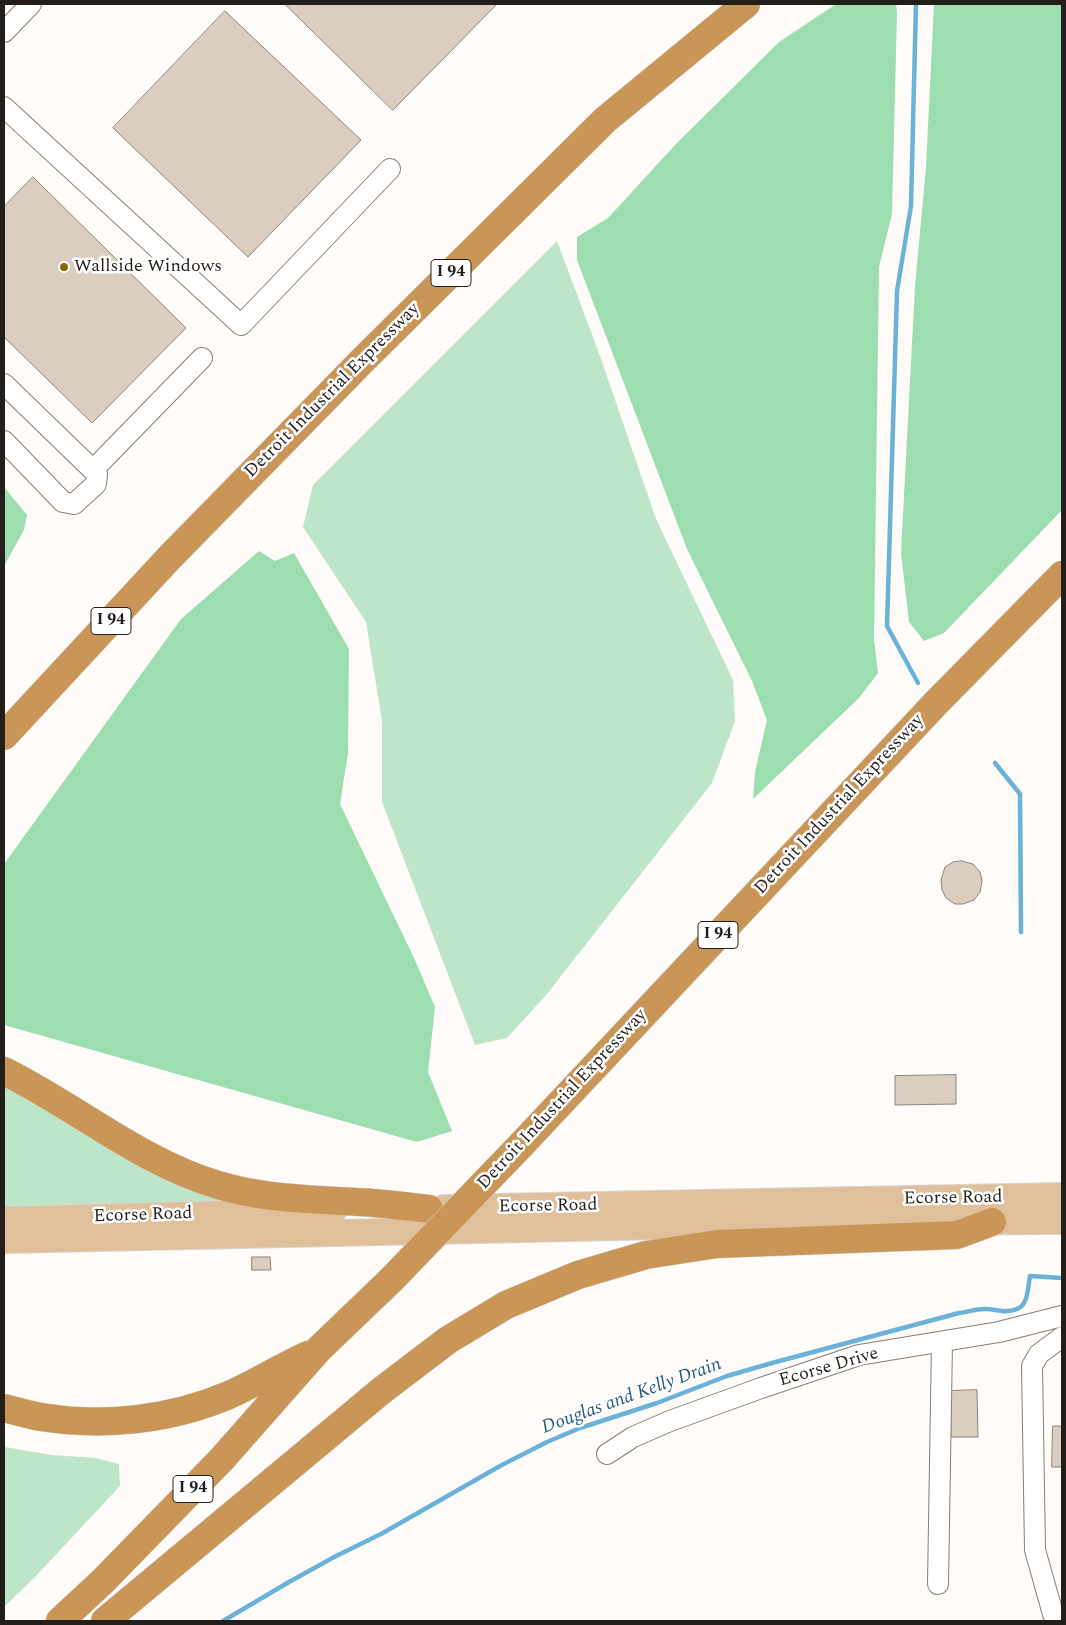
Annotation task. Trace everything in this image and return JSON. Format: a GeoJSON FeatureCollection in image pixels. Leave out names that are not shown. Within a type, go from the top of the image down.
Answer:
{"type":"FeatureCollection","features":[{"type":"Feature","properties":{"kind":"highway","name":"Detroit Industrial Expressway"},"geometry":{"type":"LineString","coordinates":[[4,736],[170,557],[362,361],[605,120],[746,4]]}},
{"type":"Feature","properties":{"kind":"highway","name":"Detroit Industrial Expressway"},"geometry":{"type":"LineString","coordinates":[[60,1621],[103,1581],[221,1460],[318,1350],[392,1279],[522,1144],[936,703],[1062,575]]}},
{"type":"Feature","properties":{"kind":"highway"},"geometry":{"type":"LineString","coordinates":[[4,715],[52,685]]}},
{"type":"Feature","properties":{"kind":"highway"},"geometry":{"type":"LineString","coordinates":[[4,1071],[34,1086],[137,1148],[176,1169],[217,1185],[258,1195],[429,1209]]}},
{"type":"Feature","properties":{"kind":"highway"},"geometry":{"type":"LineString","coordinates":[[105,1621],[381,1391],[448,1340],[506,1306],[578,1275],[646,1255],[717,1244],[957,1235],[992,1222]]}},
{"type":"Feature","properties":{"kind":"highway"},"geometry":{"type":"LineString","coordinates":[[4,1408],[41,1417],[92,1422],[142,1419],[186,1410],[229,1395],[318,1350]]}},
{"type":"Feature","properties":{"kind":"main road","name":"Ecorse Road"},"geometry":{"type":"LineString","coordinates":[[4,1220],[1062,1196]]}},
{"type":"Feature","properties":{"kind":"main road","name":"Ecorse Road"},"geometry":{"type":"LineString","coordinates":[[4,1240],[807,1222],[1062,1221]]}},
{"type":"Feature","properties":{"kind":"street"},"geometry":{"type":"LineString","coordinates":[[4,32],[31,4]]}},
{"type":"Feature","properties":{"kind":"street"},"geometry":{"type":"LineString","coordinates":[[4,106],[241,325],[390,169]]}},
{"type":"Feature","properties":{"kind":"street"},"geometry":{"type":"LineString","coordinates":[[93,470],[202,358]]}},
{"type":"Feature","properties":{"kind":"street"},"geometry":{"type":"LineString","coordinates":[[4,384],[97,474],[96,484],[74,504],[62,502],[4,441]]}},
{"type":"Feature","properties":{"kind":"street","name":"Ecorse Drive"},"geometry":{"type":"LineString","coordinates":[[607,1454],[640,1434],[761,1388],[859,1356],[999,1332],[1062,1316]]}},
{"type":"Feature","properties":{"kind":"street"},"geometry":{"type":"LineString","coordinates":[[1061,1621],[1053,1614],[1035,1550],[1032,1366],[1039,1354],[1062,1337]]}},
{"type":"Feature","properties":{"kind":"street"},"geometry":{"type":"LineString","coordinates":[[938,1584],[942,1342]]}},
{"type":"Feature","properties":{"kind":"green space"},"geometry":{"type":"Polygon","coordinates":[[[836,4],[896,4],[897,12],[892,214],[879,267],[874,639],[878,673],[859,698],[753,799],[755,772],[767,720],[752,681],[687,549],[577,260],[577,237],[608,218],[675,145],[779,42],[836,4]]]}},
{"type":"Feature","properties":{"kind":"green space"},"geometry":{"type":"Polygon","coordinates":[[[934,4],[1062,4],[1062,510],[944,633],[924,641],[909,622],[901,553],[915,286],[926,167],[934,4]]]}},
{"type":"Feature","properties":{"kind":"green space"},"geometry":{"type":"Polygon","coordinates":[[[557,241],[600,356],[656,519],[733,680],[735,721],[712,783],[547,994],[507,1038],[475,1045],[382,802],[382,721],[366,622],[303,527],[313,485],[557,241]]]}},
{"type":"Feature","properties":{"kind":"green space"},"geometry":{"type":"Polygon","coordinates":[[[4,487],[27,515],[24,530],[4,566],[4,487]]]}},
{"type":"Feature","properties":{"kind":"green space"},"geometry":{"type":"Polygon","coordinates":[[[259,551],[275,561],[294,553],[349,649],[348,753],[340,804],[415,960],[435,1007],[428,1072],[452,1131],[417,1142],[4,1025],[4,864],[181,619],[259,551]]]}},
{"type":"Feature","properties":{"kind":"green space"},"geometry":{"type":"Polygon","coordinates":[[[4,1083],[229,1199],[229,1204],[4,1211],[4,1083]]]}},
{"type":"Feature","properties":{"kind":"green space"},"geometry":{"type":"Polygon","coordinates":[[[4,1447],[52,1455],[95,1458],[119,1464],[120,1486],[35,1577],[4,1607],[4,1447]]]}},
{"type":"Feature","properties":{"kind":"building"},"geometry":{"type":"Polygon","coordinates":[[[285,4],[497,4],[393,110],[285,4]]]}},
{"type":"Feature","properties":{"kind":"building"},"geometry":{"type":"Polygon","coordinates":[[[225,11],[361,140],[248,257],[113,128],[225,11]]]}},
{"type":"Feature","properties":{"kind":"building","name":"Wallside Windows"},"geometry":{"type":"Polygon","coordinates":[[[33,177],[186,328],[92,423],[4,337],[4,207],[33,177]]]}},
{"type":"Feature","properties":{"kind":"building"},"geometry":{"type":"Polygon","coordinates":[[[962,861],[973,864],[980,872],[982,881],[980,892],[974,900],[963,904],[955,904],[946,898],[942,890],[941,880],[945,867],[953,862],[962,861]]]}},
{"type":"Feature","properties":{"kind":"building"},"geometry":{"type":"Polygon","coordinates":[[[956,1075],[956,1104],[895,1105],[895,1076],[956,1075]]]}},
{"type":"Feature","properties":{"kind":"building"},"geometry":{"type":"Polygon","coordinates":[[[252,1257],[270,1257],[271,1270],[252,1270],[252,1257]]]}},
{"type":"Feature","properties":{"kind":"building"},"geometry":{"type":"Polygon","coordinates":[[[977,1390],[978,1437],[951,1437],[950,1391],[977,1390]]]}},
{"type":"Feature","properties":{"kind":"building"},"geometry":{"type":"Polygon","coordinates":[[[1053,1426],[1062,1426],[1062,1467],[1052,1467],[1053,1426]]]}},
{"type":"Feature","properties":{"kind":"waterway"},"geometry":{"type":"LineString","coordinates":[[916,4],[911,206],[897,291],[887,626],[918,683]]}},
{"type":"Feature","properties":{"kind":"waterway"},"geometry":{"type":"LineString","coordinates":[[995,763],[1020,794],[1021,932]]}},
{"type":"Feature","properties":{"kind":"waterway","name":"Douglas and Kelly Drain"},"geometry":{"type":"LineString","coordinates":[[223,1621],[289,1582],[381,1534],[500,1466],[547,1442],[580,1428],[657,1403],[727,1376],[772,1363],[959,1313],[984,1309],[1014,1310],[1019,1308],[1026,1300],[1030,1276],[1062,1278]]}},
{"type":"Feature","properties":{"kind":"place","name":"Wallside Windows"},"geometry":{"type":"Point","coordinates":[64,267]}}]}
